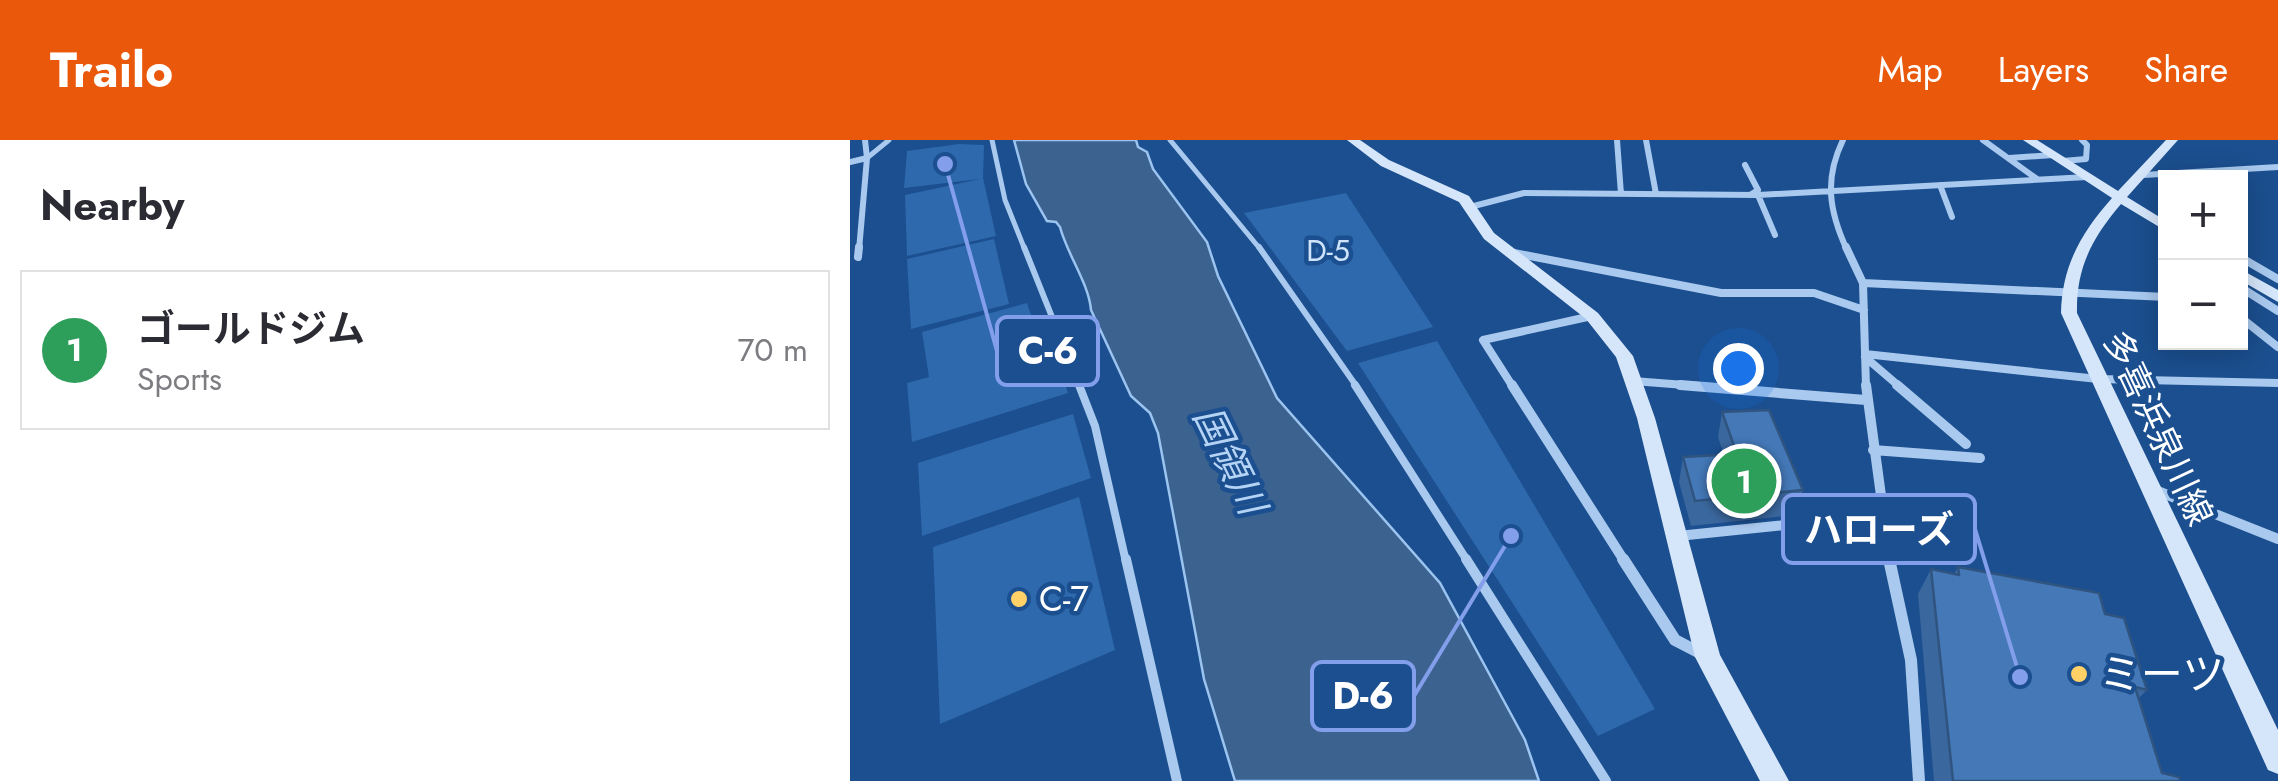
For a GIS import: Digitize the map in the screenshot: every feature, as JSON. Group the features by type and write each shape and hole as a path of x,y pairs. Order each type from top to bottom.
{"main road":[{"path":"1353,140 1386,163 1457,193 1489,236 1592,316 1624,356 1708,657 1776,781"},
{"path":"2029,140 2158,222"},
{"path":"2066,294 2089,231 2172,140"},
{"path":"2248,278 2278,297"},
{"name":"多喜浜泉川線","path":"2066,294 2069,313 2098,379 2278,760"}],"street":[{"path":"858,257 867,158 865,140"},
{"path":"1617,140 1621,194"},
{"path":"1646,140 1656,194"},
{"path":"1843,140 1832,158 1826,192 1863,283 1866,400 1881,515 1910,660 1919,781"},
{"path":"1983,140 2038,180"},
{"path":"2008,158 2086,159 2088,145 2082,140"},
{"path":"850,162 867,158"},
{"path":"1745,165 1758,190 1753,195"},
{"path":"2144,175 2278,167"},
{"path":"1470,207 1524,193 1753,195 2087,177"},
{"path":"1940,185 1952,217"},
{"path":"1753,195 1775,235"},
{"path":"1506,252 1670,281 1694,291 1816,291 1838,296 1864,310"},
{"path":"2245,260 2278,279"},
{"path":"2265,272 2278,269"},
{"path":"1863,283 1944,282 2066,294 2158,297"},
{"path":"2248,292 2278,311"},
{"path":"1592,316 1482,340 1675,640 1708,657"},
{"path":"2248,323 2278,347"},
{"path":"1865,356 2098,379 2278,383"},
{"path":"1865,356 1966,444"},
{"path":"1633,381 1866,400"},
{"path":"1873,450 1980,458"},
{"path":"2149,488 2278,540"},
{"path":"1677,536 1881,515"}],"lane":[{"path":"867,158 888,140"},
{"path":"992,140 1006,200 1094,426 1177,781"},
{"path":"1170,140 1268,258 1379,420 1606,781"}],"green space":[{"path":"984,145 983,178 996,236 907,256 905,195 980,179 904,188 907,151"},
{"name":"D-5","path":"1346,193 1433,327 1347,351 1244,213"},
{"path":"994,239 1009,304 911,329 907,259"},
{"path":"1027,303 1041,344 1052,342 1068,393 912,442 907,383 929,377 922,332"},
{"path":"1437,341 1655,709 1598,736 1358,363"},
{"path":"1073,414 1091,478 922,536 918,463"},
{"name":"C-7","path":"1079,497 1115,650 940,724 933,547"}],"water":[{"name":"国領川","path":"1014,140 1136,140 1138,147 1147,152 1153,169 1207,242 1218,276 1277,398 1440,583 1525,740 1539,781 1235,781 1204,679 1158,433 1150,413 1131,396 1091,310 1060,227 1047,221 1026,184"}],"building":[{"path":"1769,410 1803,490 1695,501 1683,457 1737,454 1722,412"},
{"path":"1958,567 2099,593 2105,614 2124,618 2147,690 2135,687 2162,773 2179,777 2180,781 1953,781 1931,569 1959,575"}],"place":[{"name":"C-6","path":"945,164"},
{"name":"ゴールドジム","path":"1744,481"},
{"name":"D-6","path":"1511,536"},
{"name":"C-7","path":"1019,599"},
{"name":"ミーツ","path":"2079,674"},
{"name":"ハローズ","path":"2020,677"}]}
